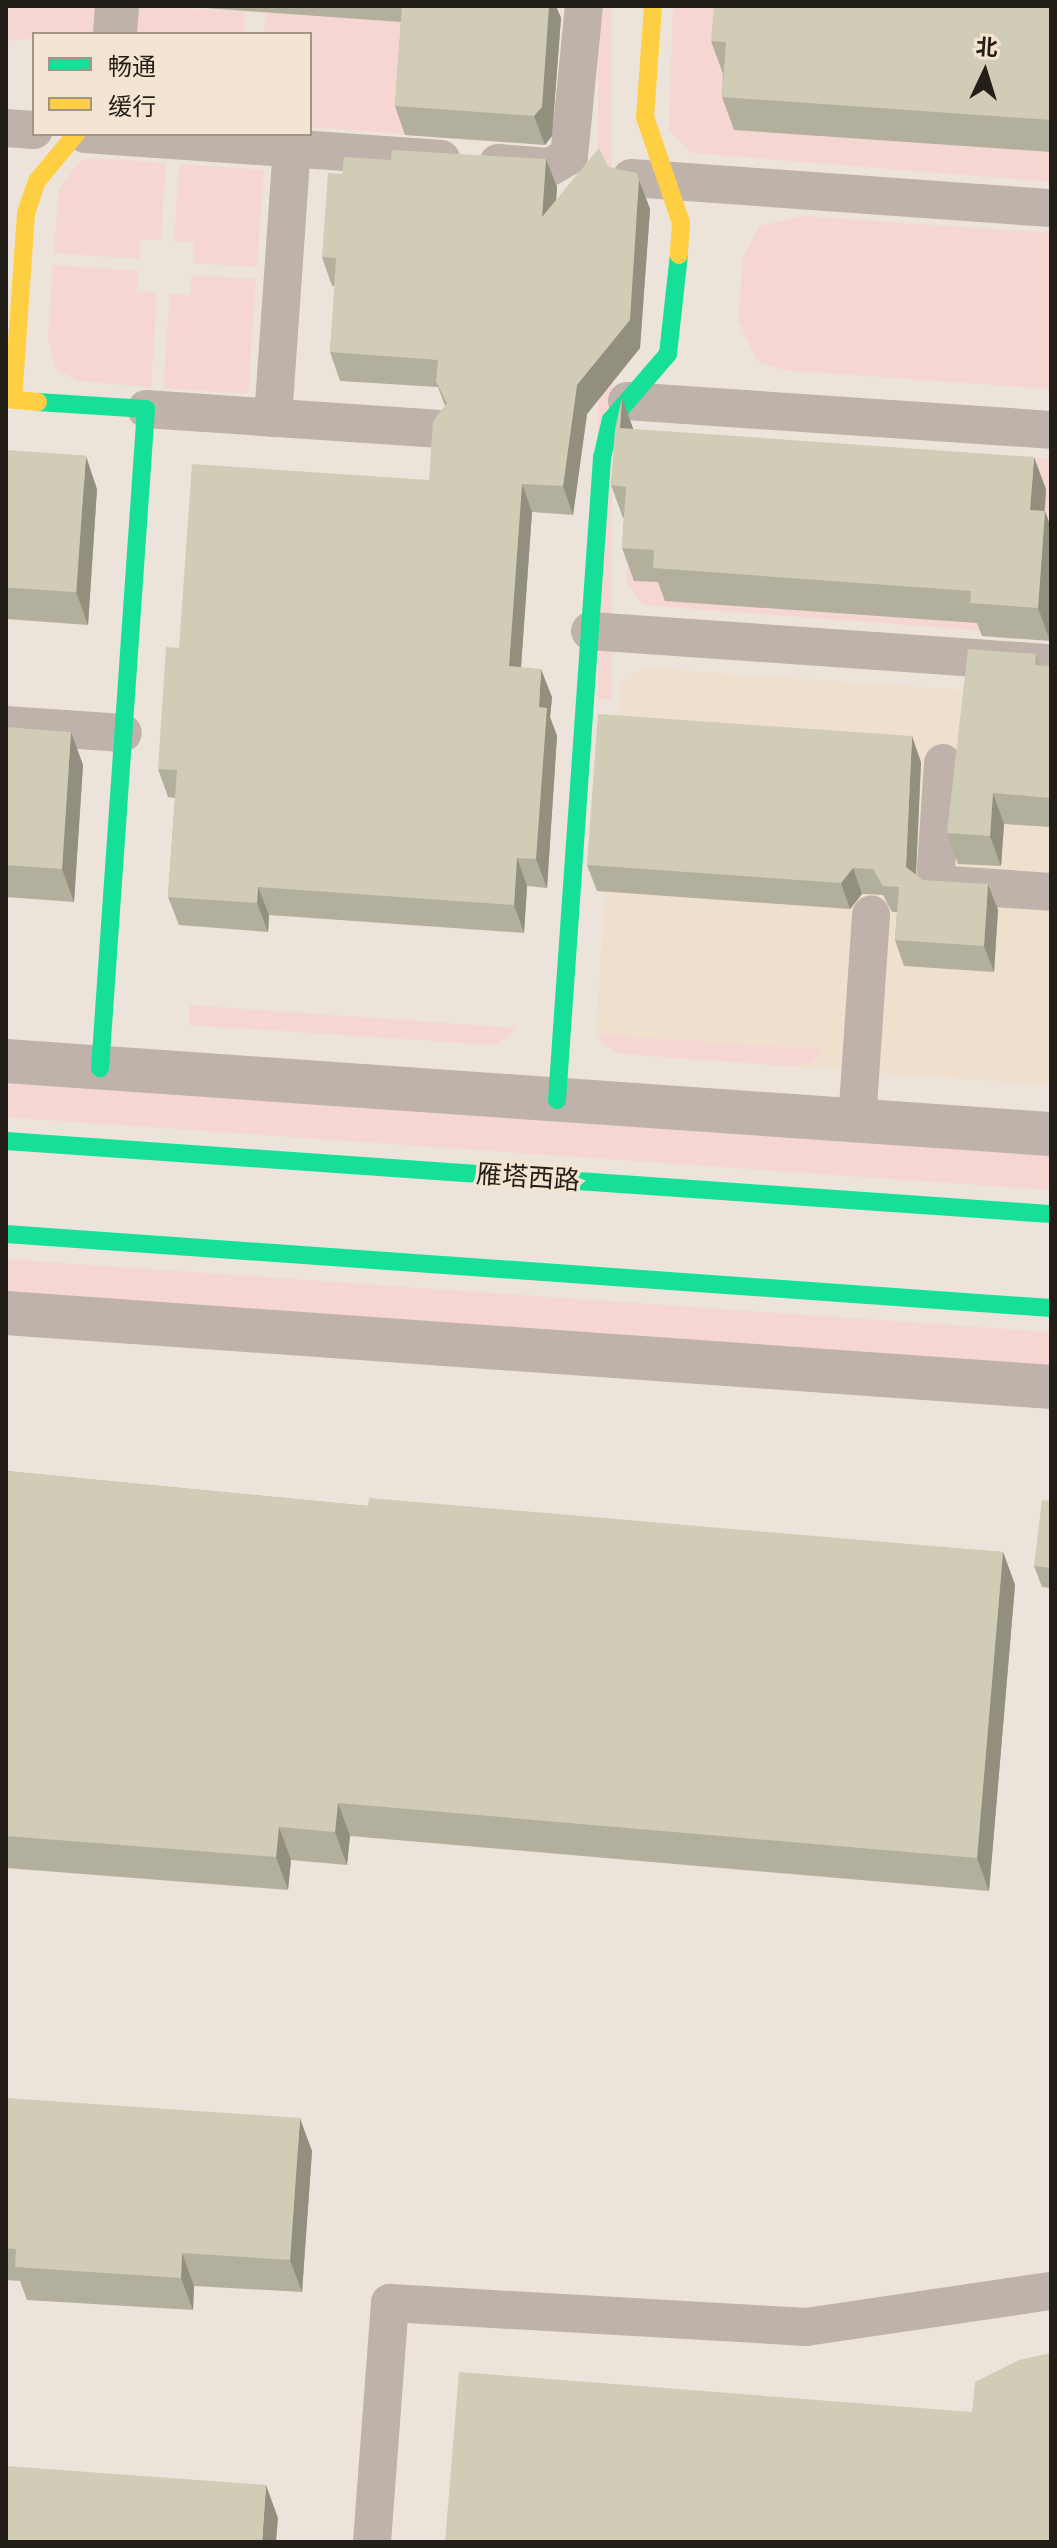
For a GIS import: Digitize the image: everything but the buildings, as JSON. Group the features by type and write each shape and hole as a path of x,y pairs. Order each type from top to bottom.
{"street":[{"path":"115,32 117,6"},
{"path":"557,1100 605,439 627,401 668,354 676,326 683,239 648,179 645,117 653,6"},
{"path":"74,136 37,181 26,213 10,400 146,409 100,1068"},
{"path":"6,1061 1051,1134"},
{"name":"雁塔西路","path":"6,1141 1051,1214"},
{"path":"6,1234 1051,1308"},
{"path":"6,1313 1051,1387"}],"lane":[{"path":"115,136 560,163 574,140 584,6"},
{"path":"6,128 32,130"},
{"path":"273,418 292,148"},
{"path":"648,179 1051,208"},
{"path":"627,401 1051,430"},
{"path":"146,409 436,429"},
{"path":"590,631 1051,663"},
{"path":"6,725 123,733"},
{"path":"943,763 935,884 1051,892"},
{"path":"857,1121 871,914"},
{"path":"372,2542 390,2303 806,2327 1051,2291"}],"shaded area":[{"path":"6,6 97,6 95,32 32,32 32,39 6,41"},
{"path":"136,6 245,11 244,32 135,32"},
{"path":"266,6 413,23 405,134 312,127 312,32 264,32"},
{"path":"598,6 612,6 612,699 598,699"},
{"path":"673,6 728,6 724,74 734,130 1051,152 1051,182 692,153 669,130"},
{"path":"94,158 166,163 161,240 141,239 139,259 54,253 59,189 80,161"},
{"path":"179,164 264,170 257,267 193,263 194,242 174,241"},
{"path":"803,216 1051,233 1051,389 782,370 757,361 738,320 743,258 759,226"},
{"path":"53,265 138,271 137,291 157,293 151,387 79,381 56,369 48,338"},
{"path":"192,275 256,279 248,394 163,388 170,294 190,295"},
{"path":"660,432 1051,459 1051,543 657,462 1051,610 1051,636 643,605 627,583 634,465"},
{"path":"643,668 1051,696 1051,1085 643,1056 602,1045 596,1027 621,685"},
{"path":"190,1005 517,1028 495,1045 189,1025"},
{"path":"596,1034 824,1050 809,1065 786,1066 615,1053"},
{"path":"6,1075 1051,1148 1049,1190 6,1117"},
{"path":"6,1259 1051,1332 1049,1372 6,1299"}],"traffic: fast":[{"path":"557,1100 602,458 611,420 668,354 679,255"},
{"path":"38,402 146,409 100,1068"},
{"path":"6,1141 1051,1214"},
{"path":"6,1234 1051,1308"}],"traffic: slow":[{"path":"653,6 645,117 681,223 679,255"},
{"path":"38,402 13,400 26,213 37,181 74,136"}]}
